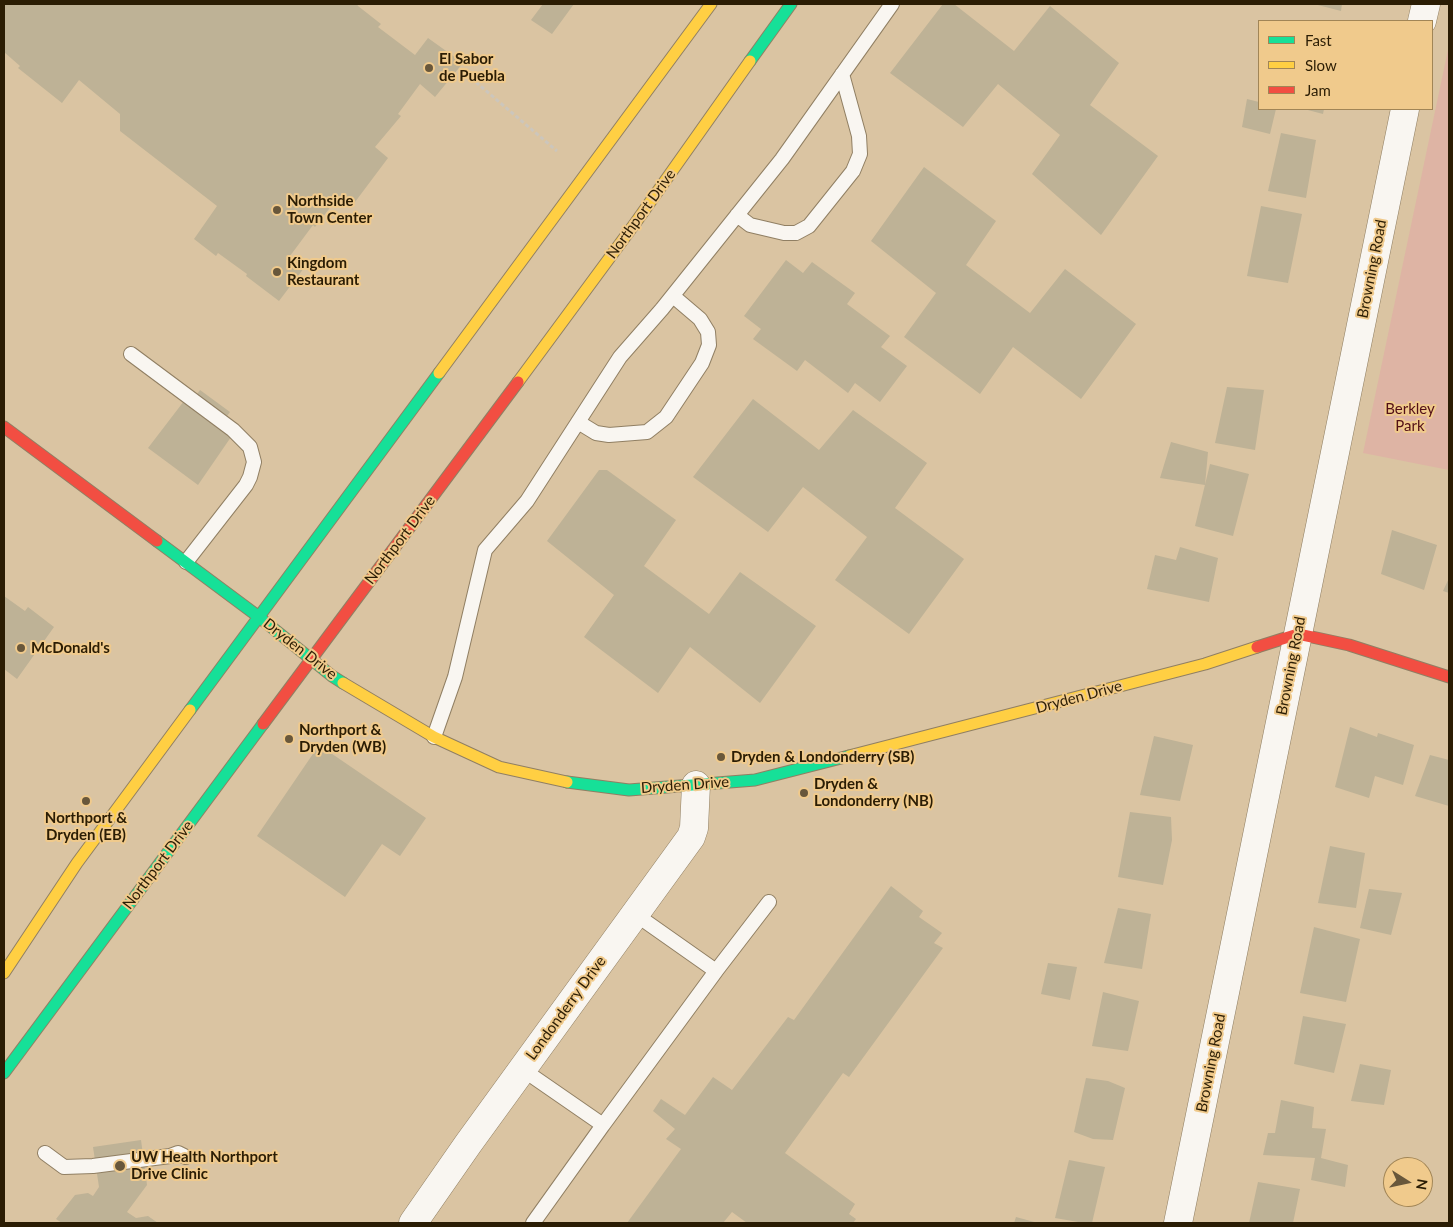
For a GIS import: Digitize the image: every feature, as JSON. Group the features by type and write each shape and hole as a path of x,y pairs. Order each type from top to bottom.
{"main road":[{"path":"4,973 77,863 711,4"},
{"name":"Northport Drive","path":"4,1073 636,222 790,5"},
{"name":"Dryden Drive","path":"4,427 259,617 332,676 434,737 499,767 572,783 629,790 755,780 866,753 1205,664 1298,634"},
{"path":"1298,634 1349,645 1449,677"}],"street":[{"path":"1422,20 1426,4"},
{"name":"Browning Road","path":"1178,1223 1405,110"},
{"name":"Londonderry Drive","path":"413,1223 522,1069 691,837 694,828 696,785"}],"lane":[{"path":"434,737 455,677 485,550 527,501 620,357 673,296 782,159 892,4"},
{"path":"737,215 750,225 784,233 796,233 809,226 853,171 860,154 859,136 842,74"},
{"path":"578,422 596,433 609,435 647,432 666,417 702,363 709,345 708,332 700,319 673,296"},
{"path":"131,354 223,421 250,447 252,454 253,468 246,485 186,562"},
{"path":"533,1223 716,971 769,902"},
{"path":"635,914 716,971"},
{"path":"522,1069 603,1125"},
{"path":"45,1153 64,1167 93,1166 170,1156 178,1153 186,1157"}],"path":[{"path":"471,78 557,151"}],"green space":[{"name":"Berkley Park","path":"1449,45 1449,470 1363,453"}],"building":[{"path":"4,4 357,4 381,24 378,27 415,55 428,38 463,63 435,97 420,84 398,114 401,116 375,147 388,158 352,206 339,196 315,227 313,225 290,256 304,268 279,301 246,276 247,274 218,253 216,256 194,239 217,206 120,131 120,114 79,80 62,103 18,68 20,66 4,52"},
{"path":"543,4 574,4 552,34 531,20"},
{"path":"943,4 954,4 1014,51 1050,6 1119,63 1090,105 1158,156 1101,235 1032,174 1060,135 998,84 963,127 890,73"},
{"path":"1314,4 1342,4 1341,11"},
{"path":"1247,99 1258,102 1258,110 1276,110 1270,134 1242,127"},
{"path":"1308,110 1324,110 1323,114"},
{"path":"1281,133 1316,140 1306,198 1268,191"},
{"path":"924,167 996,221 966,265 1030,313 1065,269 1136,324 1081,399 1013,347 980,394 904,337 936,293 871,241"},
{"path":"1261,206 1302,214 1288,283 1247,276"},
{"path":"786,260 803,273 812,262 855,293 847,304 890,336 881,347 907,366 880,402 855,383 848,393 805,360 797,371 753,339 761,329 744,316"},
{"path":"1227,387 1264,390 1255,450 1215,443"},
{"path":"200,390 230,412 219,427 231,437 198,485 148,448 184,401 189,405"},
{"path":"753,399 819,450 853,410 927,463 895,508 964,559 909,634 835,580 867,537 803,487 768,532 693,477"},
{"path":"1171,442 1208,452 1205,485 1160,478"},
{"path":"1210,464 1249,474 1233,536 1195,526"},
{"path":"599,470 607,470 676,520 644,566 709,614 740,572 816,626 760,703 690,647 658,693 584,637 614,595 547,541"},
{"path":"1392,530 1437,545 1424,590 1381,574"},
{"path":"1180,547 1218,558 1209,602 1147,589 1155,555 1176,560"},
{"path":"1449,578 1449,593 1443,591"},
{"name":"McDonald's","path":"4,596 25,611 28,607 54,627 17,679 4,669"},
{"path":"1350,727 1377,737 1378,733 1414,745 1403,785 1375,776 1369,798 1335,787"},
{"path":"1154,736 1193,745 1180,801 1140,795"},
{"path":"319,745 426,818 400,856 382,844 345,897 257,836"},
{"path":"1430,755 1449,760 1449,806 1415,796"},
{"path":"1130,812 1171,817 1172,840 1163,885 1118,877"},
{"path":"1330,846 1365,853 1356,908 1318,903"},
{"path":"891,886 923,911 919,917 942,933 934,943 943,948 849,1077 843,1073 785,1153 855,1204 849,1214 856,1219 853,1223 747,1223 732,1212 723,1223 627,1223 681,1149 666,1139 675,1129 653,1111 661,1099 685,1115 713,1077 732,1090 788,1017 794,1020"},
{"path":"1369,889 1402,893 1391,935 1360,928"},
{"path":"1118,908 1151,914 1142,969 1104,963"},
{"path":"1314,927 1360,939 1346,1002 1300,993"},
{"path":"1048,963 1077,967 1070,1000 1041,994"},
{"path":"1103,992 1139,1001 1128,1051 1092,1046"},
{"path":"1303,1016 1346,1024 1334,1073 1294,1064"},
{"path":"1360,1064 1391,1070 1384,1105 1351,1101"},
{"path":"1086,1078 1108,1081 1125,1088 1113,1140 1093,1139 1074,1132"},
{"path":"1281,1100 1314,1107 1312,1128 1326,1129 1321,1158 1348,1165 1345,1187 1311,1180 1315,1158 1263,1155 1268,1133 1275,1133"},
{"name":"UW Health Northport Drive Clinic","path":"141,1140 147,1185 127,1212 136,1218 148,1216 158,1223 62,1223 56,1219 75,1195 88,1193 93,1196 99,1187 93,1147"},
{"path":"1069,1160 1105,1167 1092,1223 1055,1218"},
{"path":"1258,1182 1300,1189 1293,1223 1249,1223"},
{"path":"1016,1217 1038,1223 1014,1223"}],"traffic: fast":[{"path":"750,61 791,4"},
{"path":"190,710 439,373"},
{"path":"157,541 343,683"},
{"path":"4,1073 263,724"},
{"path":"567,782 629,790 755,780 849,756"}],"traffic: slow":[{"path":"439,373 711,4"},
{"path":"518,382 636,222 750,61"},
{"path":"849,756 1205,664 1257,647"},
{"path":"343,683 434,737 499,767 567,782"},
{"path":"4,973 77,863 190,710"}],"traffic: jam":[{"path":"263,724 518,382"},
{"path":"4,427 157,541"},
{"path":"1257,647 1298,634 1349,645 1449,677"}],"place":[{"name":"El Sabor de Puebla","path":"429,68"},
{"name":"Northside Town Center","path":"277,210"},
{"name":"Kingdom Restaurant","path":"277,272"},
{"name":"McDonald's","path":"21,648"},
{"name":"Northport & Dryden (WB)","path":"289,739"},
{"name":"Dryden & Londonderry (SB)","path":"721,757"},
{"name":"Dryden & Londonderry (NB)","path":"804,793"},
{"name":"Northport & Dryden (EB)","path":"86,801"},
{"name":"UW Health Northport Drive Clinic","path":"120,1166"}]}
